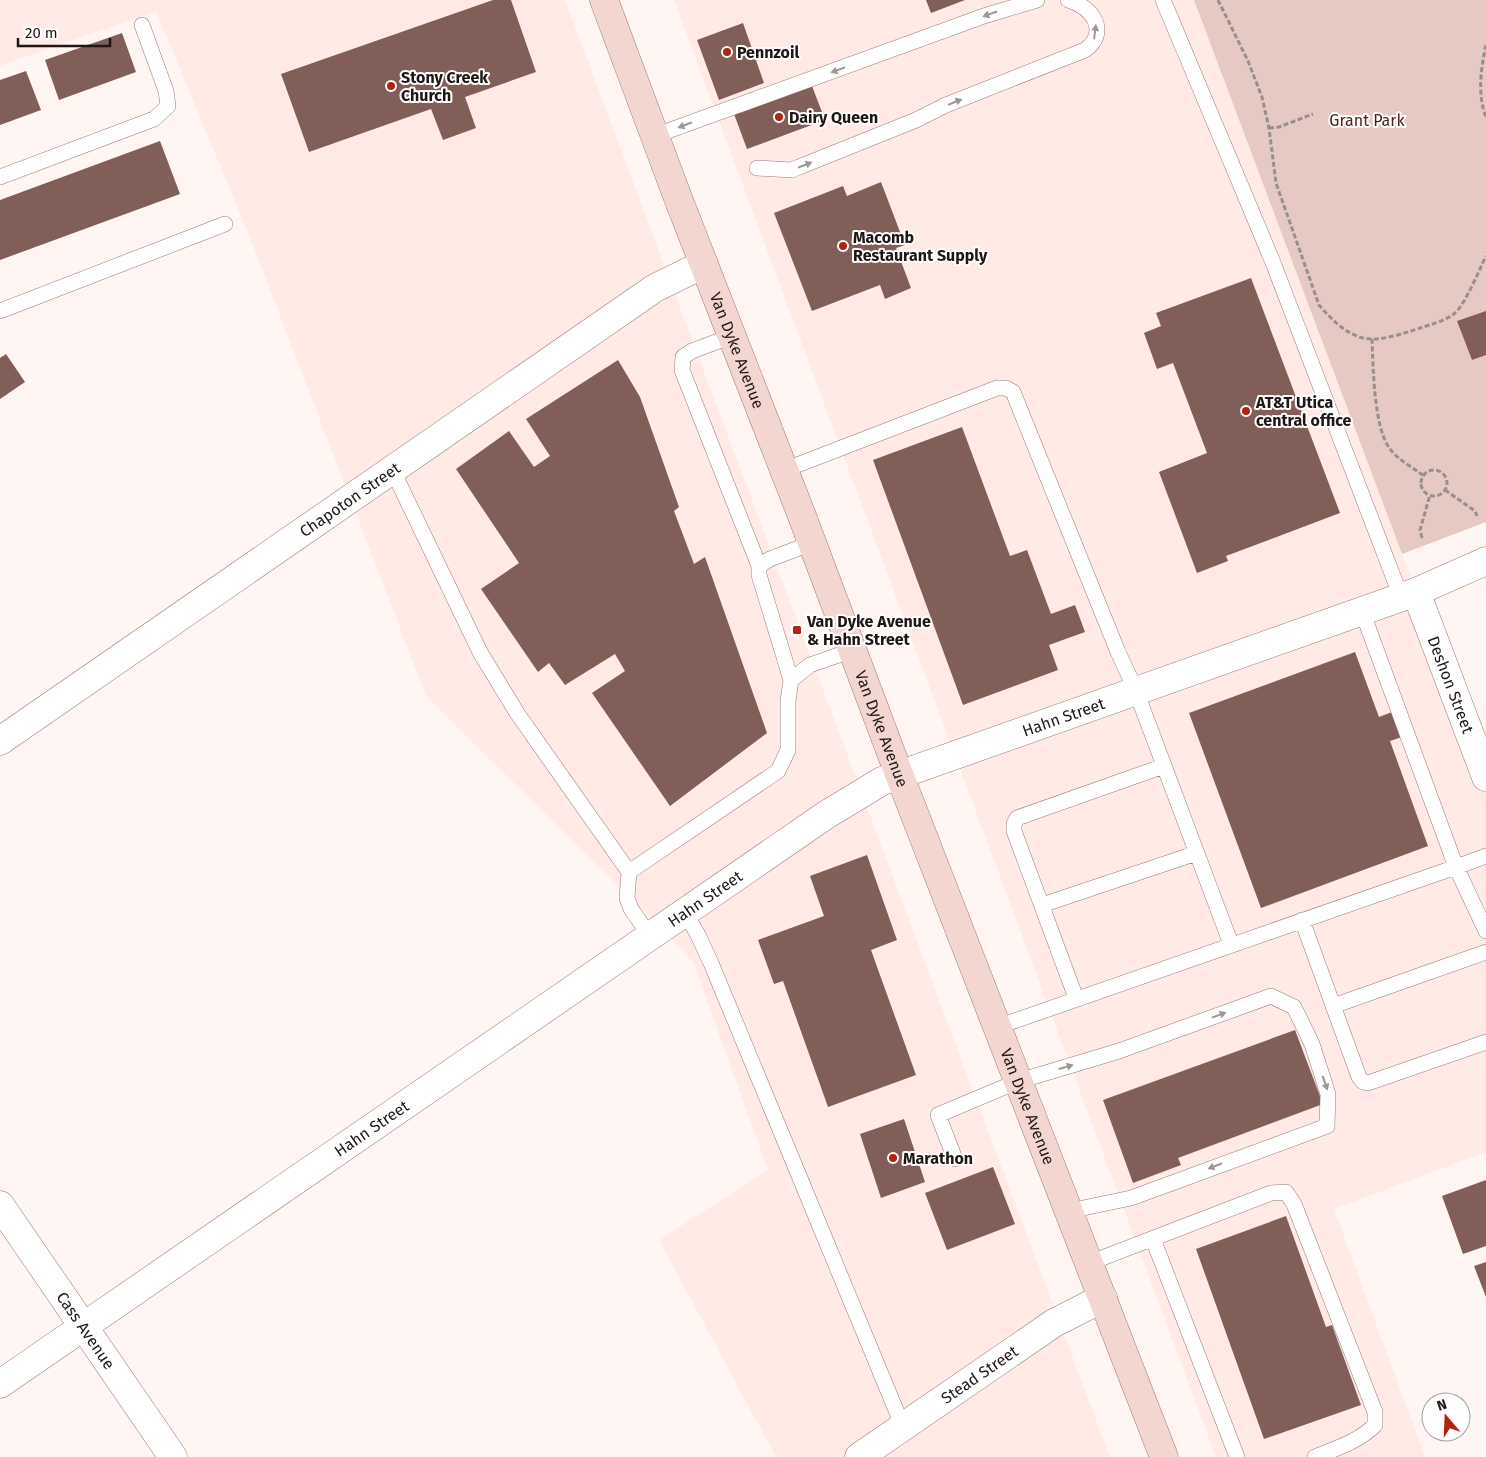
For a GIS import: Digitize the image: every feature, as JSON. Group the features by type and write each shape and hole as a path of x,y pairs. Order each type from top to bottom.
{"main road":[{"name":"Van Dyke Avenue","path":"604,0 654,136 1164,1457"}],"street":[{"name":"Chapoton Street","path":"0,741 655,288 704,264"},
{"name":"Hahn Street","path":"0,1384 854,796 900,774 1409,594 1486,561"},
{"name":"Deshon Street","path":"1409,594 1486,777"},
{"name":"Cass Avenue","path":"0,1206 173,1457"},
{"name":"Stead Street","path":"859,1457 1054,1323 1103,1298"}],"lane":[{"path":"654,136 984,16 1037,0"},
{"path":"757,168 792,170 916,120 946,105 1085,50 1096,36 1097,30 1094,16 1084,6 1068,0"},
{"path":"1163,0 1409,594"},
{"path":"0,177 154,119 168,106 166,90 142,25"},
{"path":"0,311 225,224"},
{"path":"629,872 778,771 788,750 788,701 791,680 759,575 760,566 682,370 683,357 692,351 732,336"},
{"path":"784,470 997,388 1006,388 1013,392 1118,652 1136,691 1231,944"},
{"path":"393,470 480,652 517,713 629,872 627,898 650,936"},
{"path":"760,566 770,559 812,543"},
{"path":"1362,611 1456,867 1486,930"},
{"path":"791,680 810,665 852,650"},
{"path":"1076,998 1014,831 1014,824 1017,818 1164,766"},
{"path":"1042,905 1197,853"},
{"path":"997,1027 1486,856"},
{"path":"685,912 711,963 903,1427"},
{"path":"1302,920 1358,1077 1362,1082 1368,1083 1486,1042"},
{"path":"1333,1006 1486,952"},
{"path":"955,1159 938,1115 1019,1081 1119,1051 1271,996 1294,1007 1312,1044 1328,1094 1327,1126 1131,1198 1069,1211"},
{"path":"1090,1263 1271,1193 1286,1192 1294,1204 1375,1412 1375,1425 1365,1435 1315,1457"},
{"path":"1153,1239 1237,1457"}],"path":[{"path":"1218,0 1248,61 1262,96 1269,128 1276,183 1319,305 1331,319 1345,330 1372,339 1412,331 1444,319 1456,312 1486,256"},
{"path":"1486,45 1482,61 1480,92 1486,117"},
{"path":"1269,128 1279,127 1313,114"},
{"path":"1372,339 1375,391 1382,436 1389,448 1399,458 1424,476"},
{"path":"1434,470 1442,472 1447,479 1445,490 1437,496 1430,495 1422,488 1422,480 1426,473 1434,470"},
{"path":"1445,490 1475,511 1477,516"},
{"path":"1422,538 1420,530 1430,495"}],"shaded area":[{"path":"0,0 565,0 1110,1457 776,1457 659,1240 768,1170 692,959 426,696 251,240 156,11 0,66"},
{"path":"674,0 1194,0 1402,554 1486,762 1486,1152 1334,1209 1425,1457 1216,1457"}],"green space":[{"name":"Grant Park","path":"1194,0 1486,0 1486,522 1402,554"}],"building":[{"name":"Stony Creek Church","path":"493,0 511,0 536,72 465,97 476,128 443,140 431,109 309,152 281,74"},
{"path":"926,0 965,0 931,13"},
{"name":"Pennzoil","path":"743,23 764,83 719,100 697,40"},
{"path":"122,33 136,72 59,100 45,60"},
{"path":"26,71 41,110 0,125 0,80"},
{"name":"Dairy Queen","path":"812,86 825,120 747,149 734,114"},
{"path":"160,141 180,194 0,260 0,200"},
{"name":"Macomb Restaurant Supply","path":"881,182 905,245 896,248 911,288 885,299 880,285 812,311 774,213 843,186 847,196"},
{"name":"AT&T Utica central office","path":"1251,278 1340,513 1226,556 1228,561 1197,573 1159,472 1207,453 1173,363 1157,369 1144,333 1161,326 1156,313"},
{"path":"1486,311 1486,355 1472,360 1457,321"},
{"path":"6,354 25,382 0,399 0,358"},
{"path":"618,360 640,397 679,507 674,511 694,564 705,557 767,733 670,806 592,693 625,671 615,654 565,685 549,663 538,672 481,589 519,563 456,469 509,431 534,467 550,456 526,419"},
{"path":"962,427 1010,556 1027,550 1051,614 1075,605 1085,632 1049,645 1058,670 963,705 873,460"},
{"path":"1355,652 1379,717 1392,712 1402,737 1390,741 1428,846 1261,908 1189,713"},
{"path":"867,855 897,940 871,950 916,1075 828,1107 783,981 774,984 758,940 824,916 810,876"},
{"path":"1295,1030 1323,1104 1178,1158 1181,1165 1133,1183 1103,1100"},
{"name":"Marathon","path":"904,1119 925,1182 881,1198 860,1134"},
{"path":"993,1167 1015,1224 947,1250 925,1193"},
{"path":"1486,1180 1486,1246 1463,1254 1442,1196"},
{"path":"1286,1216 1326,1327 1332,1325 1361,1405 1264,1439 1196,1249"},
{"path":"1486,1262 1486,1297 1474,1266"}],"place":[{"name":"Pennzoil","path":"727,52"},
{"name":"Stony Creek Church","path":"391,86"},
{"name":"Dairy Queen","path":"779,117"},
{"name":"Macomb Restaurant Supply","path":"843,246"},
{"name":"AT&T Utica central office","path":"1246,411"},
{"name":"Van Dyke Avenue & Hahn Street","path":"797,630"},
{"name":"Marathon","path":"893,1158"}]}
